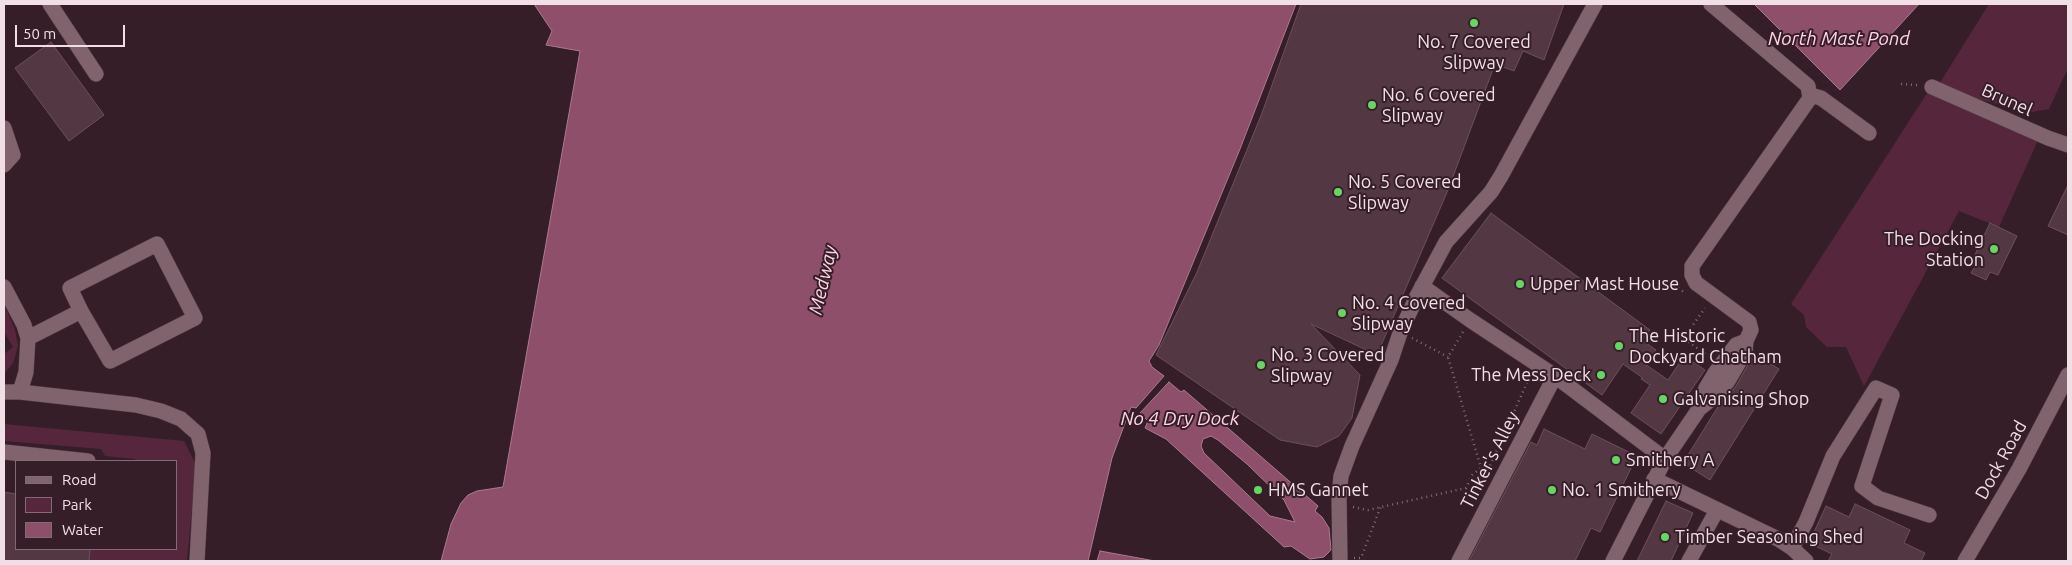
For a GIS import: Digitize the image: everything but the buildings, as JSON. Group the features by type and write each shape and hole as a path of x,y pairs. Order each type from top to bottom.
{"street":[{"path":"50,4 96,74"},
{"path":"1340,559 1339,504 1341,476 1352,446 1391,360 1400,333 1422,286 1446,242 1491,192 1501,176 1595,4"},
{"path":"1699,409 1714,397 1736,370 1745,352 1746,341 1751,330 1749,322 1696,283 1692,275 1692,266 1806,105 1810,94 1808,86 1711,4"},
{"name":"Brunel","path":"1932,87 2068,145"},
{"path":"1810,94 1821,98 1869,132"},
{"path":"4,128 13,155 4,165"},
{"path":"158,244 195,318 110,361 82,310 70,288 158,244"},
{"path":"1422,286 1555,376 1665,459"},
{"path":"4,287 24,325 28,338 26,372 20,392"},
{"path":"28,338 82,310"},
{"path":"1613,561 1665,459 1699,409 1706,388 1736,345 1746,341"},
{"name":"Dock Road","path":"1965,561 2019,469 2068,375"},
{"name":"Tinker's Alley","path":"1459,561 1555,376"},
{"path":"1792,548 1806,522 1833,456 1876,388 1892,395 1862,486 1878,498 1929,514"},
{"path":"4,392 20,392 136,405 161,411 181,419 198,434 203,453 197,561"},
{"path":"4,452 79,460"},
{"path":"1654,479 1755,527 1792,548 1806,561"},
{"path":"1688,561 1717,510"}],"path":[{"path":"1670,282 1691,298"},
{"path":"1666,331 1681,342 1706,308 1698,303"},
{"path":"1448,357 1470,320"},
{"path":"1400,333 1448,357 1481,468"},
{"path":"1683,339 1709,357 1723,362"},
{"path":"1488,470 1536,363"},
{"path":"1481,468 1493,472"},
{"path":"1339,504 1368,510 1466,488 1472,475 1481,468"},
{"path":"1498,477 1506,481"},
{"path":"1340,559 1361,558 1381,506"}],"green space":[{"path":"1989,4 2068,4 2068,68 2049,109 2032,112 1936,89"},
{"path":"1928,92 2038,140 1999,227 1959,211 1864,386 1846,347 1827,347 1806,327 1804,315 1791,304"},
{"path":"4,304 15,330 18,346 13,363 4,374 4,354 13,347 4,332"},
{"path":"4,424 184,441 196,465 187,561 89,561 90,550 178,550 178,460 136,460 105,456 101,449 4,441"}],"water":[{"name":"Medway","path":"534,4 1296,4 1240,149 1159,345 1149,361 1152,367 1164,376 1136,408 1131,407 1112,458 1088,561 441,561 451,524 461,503 468,495 477,491 503,487 580,51 546,45 552,31"},
{"name":"North Mast Pond","path":"1754,4 1919,4 1840,90"},
{"name":"No 4 Dry Dock","path":"1169,382 1181,392 1184,390 1318,506 1315,511 1322,517 1329,528 1331,550 1324,557 1310,559 1291,546 1284,547 1166,439 1145,428 1148,421 1140,413","holes":["1211,436 1247,464 1284,500 1295,522 1270,516 1204,453 1201,446 1203,439"]},
{"path":"1100,551 1155,561 1097,561"}],"place":[{"name":"No. 7 Covered Slipway","path":"1474,23"},
{"name":"No. 6 Covered Slipway","path":"1372,105"},
{"name":"No. 5 Covered Slipway","path":"1338,192"},
{"name":"The Docking Station","path":"1994,249"},
{"name":"Upper Mast House","path":"1520,284"},
{"name":"No. 4 Covered Slipway","path":"1342,313"},
{"name":"The Historic Dockyard Chatham","path":"1619,346"},
{"name":"No. 3 Covered Slipway","path":"1261,365"},
{"name":"The Mess Deck","path":"1601,375"},
{"name":"Galvanising Shop","path":"1663,399"},
{"name":"Smithery A","path":"1616,460"},
{"name":"HMS Gannet","path":"1258,490"},
{"name":"No. 1 Smithery","path":"1552,490"},
{"name":"Timber Seasoning Shed","path":"1665,537"}]}
